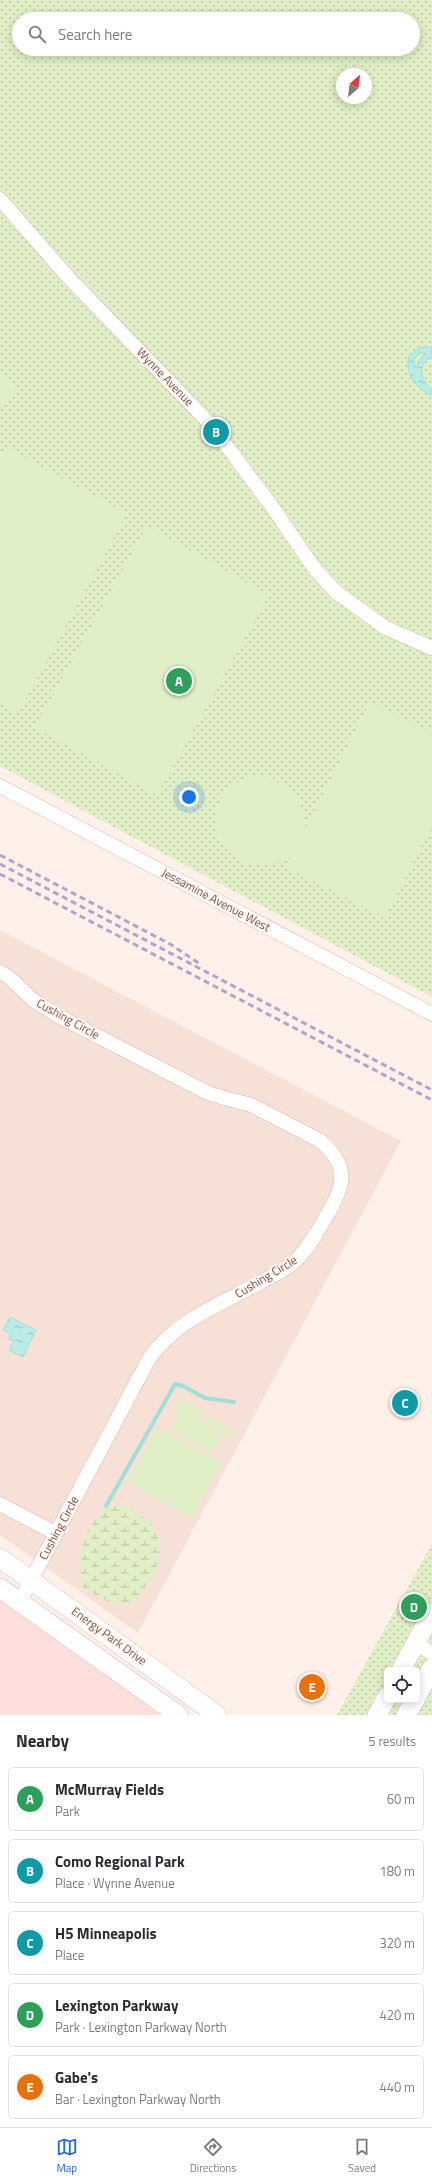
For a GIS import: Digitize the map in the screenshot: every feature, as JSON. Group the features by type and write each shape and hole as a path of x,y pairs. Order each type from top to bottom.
{"street":[{"name":"Wynne Avenue","path":"0,199 68,277 211,425 273,508 314,568 336,592 386,628 432,648"},
{"name":"Jessamine Avenue West","path":"0,786 432,1014"},
{"name":"Cushing Circle","path":"0,972 9,977 34,1001 64,1019 210,1094 251,1105 319,1140 328,1147 334,1157 342,1178 341,1188 337,1198 310,1244 301,1256 266,1279 188,1321 161,1342 150,1357 20,1601"},
{"path":"0,1504 55,1533"},
{"name":"Energy Park Drive","path":"0,1558 217,1715"},
{"name":"Energy Park Drive","path":"0,1588 178,1715"},
{"path":"403,1667 432,1613"},
{"path":"416,1642 432,1654"},
{"path":"420,1690 432,1668"},
{"path":"378,1715 384,1703"},
{"path":"406,1715 413,1703"}],"shaded area":[{"path":"0,930 401,1141 138,1633 0,1535"},
{"path":"0,1598 166,1715 0,1715"}],"green space":[{"path":"0,0 432,0 432,997 0,766"},
{"path":"0,375 16,388 0,408"},
{"path":"6,447 127,514 18,713 0,703 0,457"},
{"path":"147,526 269,595 157,795 35,727"},
{"path":"370,702 432,733 432,825 385,918 286,867 293,851 281,861 266,865 252,864 238,858 227,849 219,837 215,822 218,806 227,791 240,781 254,777 270,778 284,785 295,796 302,811 304,831"},
{"path":"180,1399 205,1413 200,1421 223,1434 212,1453 170,1430 178,1416 172,1413"},
{"path":"208,1416 236,1431 233,1437 205,1422"},
{"path":"157,1428 222,1463 192,1518 127,1482"},
{"path":"106,1506 125,1506 151,1522 161,1546 156,1572 133,1603 107,1601 82,1587 80,1558 88,1529"},
{"path":"432,1544 432,1715 337,1715"}],"water":[{"path":"420,347 432,347 432,356 424,363 422,372 425,382 432,389 432,395 426,393 413,380 408,368 409,356","holes":["425,352 416,368 414,359 419,353"]},
{"path":"10,1317 36,1330 23,1357 9,1350 14,1342 9,1339 11,1334 3,1330"}],"waterway":[{"path":"106,1506 175,1384 183,1386 205,1398 234,1402"}],"railway":[{"path":"0,855 170,944 200,964"},
{"path":"0,864 432,1090"},
{"path":"0,874 432,1100"}],"place":[{"name":"Como Regional Park","path":"216,432"},
{"name":"McMurray Fields","path":"179,681"},
{"name":"H5 Minneapolis","path":"405,1403"},
{"name":"Lexington Parkway","path":"414,1607"},
{"name":"Gabe's","path":"312,1687"}]}
